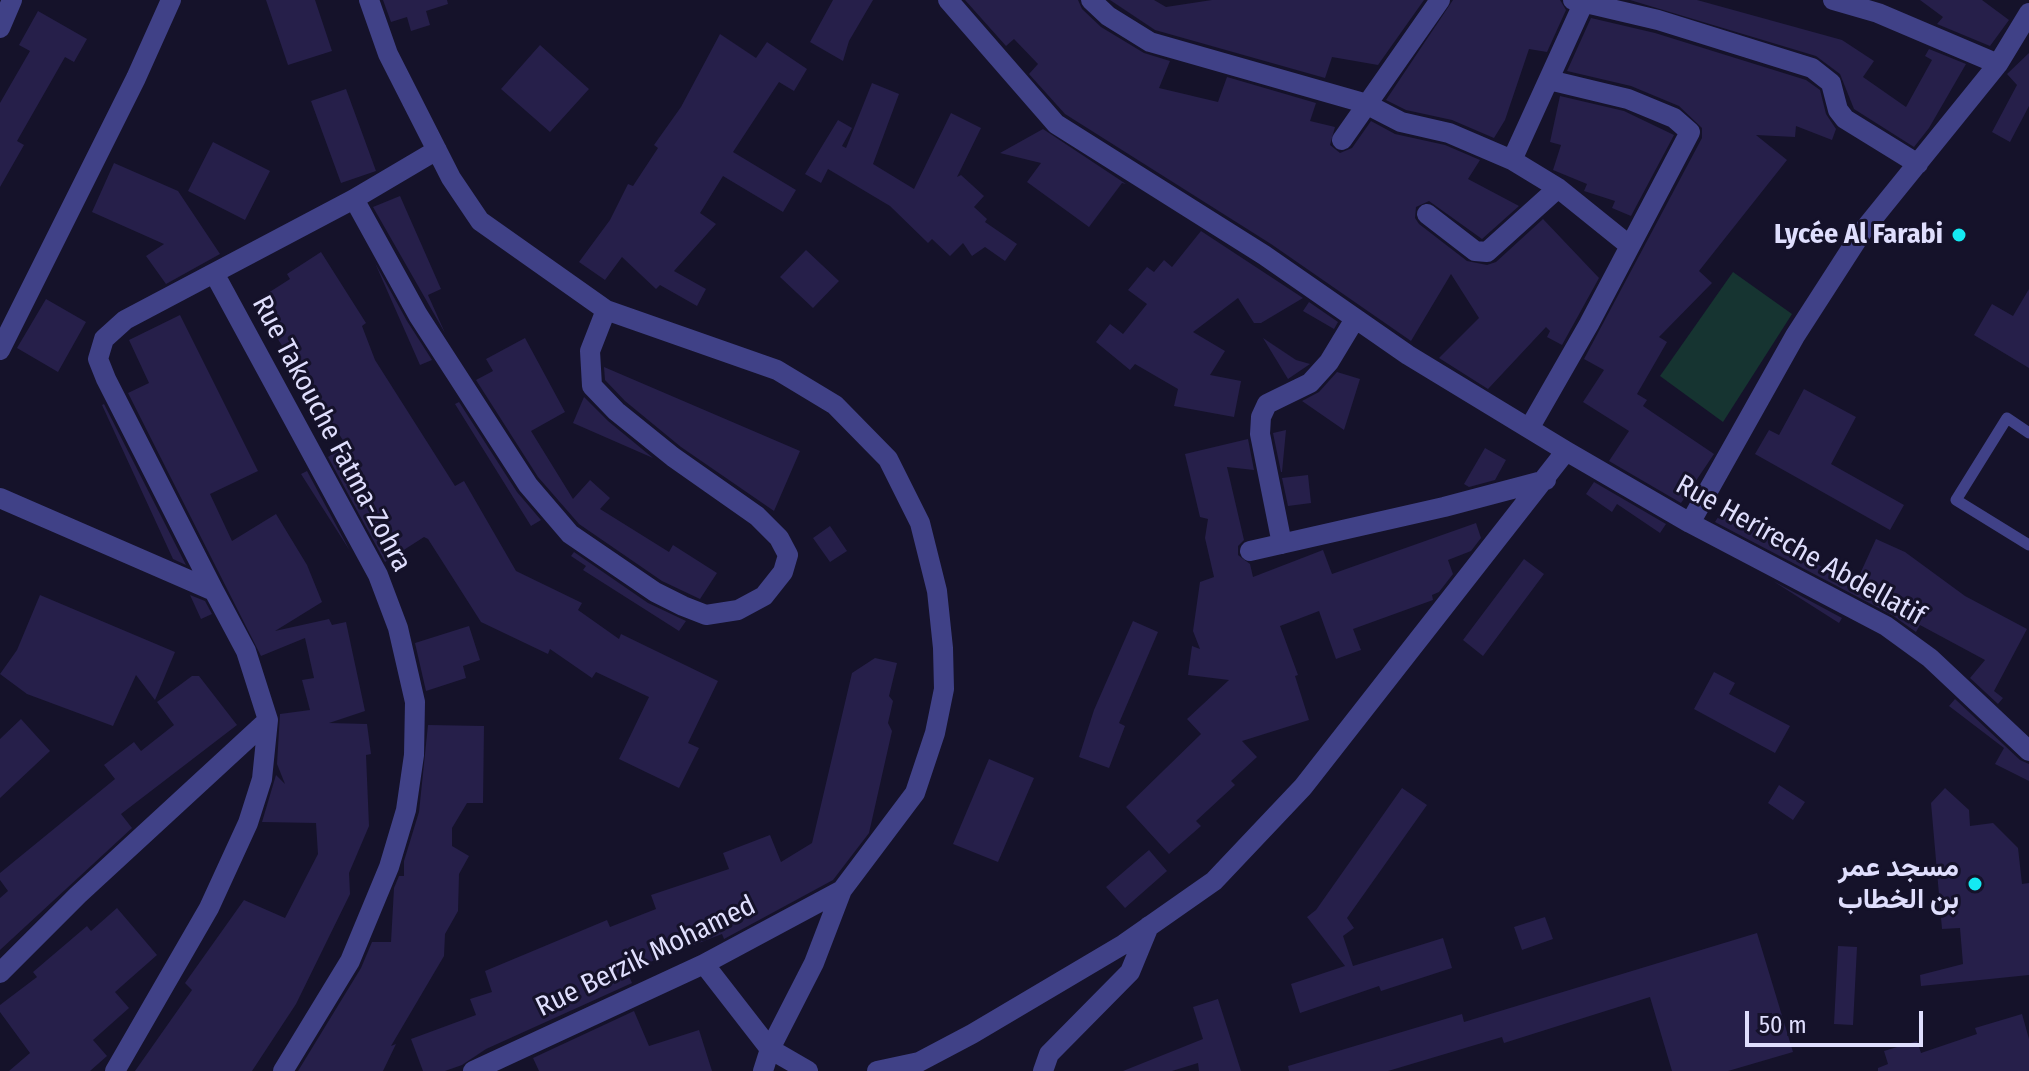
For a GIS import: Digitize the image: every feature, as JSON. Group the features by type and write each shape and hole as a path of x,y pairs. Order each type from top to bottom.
{"street":[{"path":"0,28 12,0"},
{"path":"369,0 388,54 437,150 480,221 606,310 777,370 835,405 888,459 920,523 937,591 943,648 944,689 935,733 915,793 842,890 814,963 770,1049 763,1071"},
{"name":"Rue Herireche Abdellatif","path":"948,0 1056,124 1151,182 1408,355 1566,451 1690,523 1886,626 1951,676 2029,751"},
{"path":"1091,0 1108,16 1150,42 1364,103 1401,122 1449,133 1512,160 1558,188 1630,246"},
{"path":"1342,140 1364,103 1440,0"},
{"path":"1833,0 1878,13 1998,64"},
{"path":"1690,523 1795,336 1862,232 1998,64 2029,12 2013,0"},
{"path":"0,350 169,1"},
{"path":"1512,160 1549,80 1578,2 1658,20 1812,68 1831,83 1838,110 1845,119 1918,164"},
{"path":"1530,427 1689,136 1688,128 1628,99 1549,80"},
{"path":"115,1071 209,908 248,823 262,779 268,720 246,651 98,359 104,339 125,320 354,199 437,150"},
{"path":"1427,214 1482,253 1505,240 1558,188"},
{"path":"354,199 418,315 528,485 570,534 655,592 683,606 706,615 738,610 764,596 783,572 788,555 779,538 757,516 673,457 616,411 592,386 590,351 606,310"},
{"name":"Rue Takouche Fatma-Zohra","path":"214,273 378,575 398,628 415,702 414,755 406,810 389,867 350,961 283,1071"},
{"path":"1282,544 1260,434 1261,417 1267,404 1310,383 1329,362 1355,319"},
{"path":"877,1071 919,1062 972,1034 1149,926 1214,881 1303,787 1566,451"},
{"path":"1250,551 1444,507 1546,480"},
{"path":"0,498 214,591"},
{"path":"0,973 78,895 268,720"},
{"name":"Rue Berzik Mohamed","path":"473,1071 704,964 842,890"},
{"path":"1043,1071 1049,1054 1130,972 1149,926"},
{"path":"704,964 770,1049 808,1071"}],"lane":[{"path":"2029,433 2007,418 1956,500 2029,545"}],"green space":[{"path":"1733,272 1792,314 1723,422 1660,376"}],"building":[{"path":"266,0 315,0 332,51 288,65"},
{"path":"383,0 447,0 448,4 426,11 430,25 411,31 407,17 391,22"},
{"path":"833,0 873,0 849,41 843,61 810,42"},
{"path":"965,0 1078,0 1082,9 1101,27 1144,53 1170,61 1159,88 1218,102 1227,77 1316,103 1310,121 1335,127 1330,145 1340,153 1352,148 1371,121 1395,134 1445,145 1480,160 1468,179 1519,206 1482,239 1429,201 1416,207 1415,218 1419,224 1467,261 1487,265 1496,262 1543,219 1599,278 1562,345 1547,337 1550,331 1546,327 1488,389 1439,358 1479,318 1451,274 1411,341 1271,244 1065,114 1029,74 1038,64 1014,39 1006,46"},
{"path":"1110,0 1154,0 1166,7 1212,0 1424,0 1378,65 1332,57 1325,78 1155,30"},
{"path":"1453,0 1560,0 1566,10 1547,52 1529,49 1505,120 1494,138 1452,120 1406,110 1386,100"},
{"path":"1630,0 1697,0 1842,40 1874,61 1863,77 1906,107 1932,60 1925,56 1929,49 1966,64 1929,128 1914,147 1854,109 1840,74 1816,56"},
{"path":"1920,0 1982,0 2009,20 1990,46 1937,24 1943,17"},
{"path":"38,11 87,39 74,62 65,57 17,141 24,145 0,187 0,103 30,51 19,45"},
{"path":"1591,18 1655,33 1806,80 1820,90 1826,114 1836,129 1832,140 1796,126 1795,137 1756,135 1787,160 1699,271 1712,283 1659,337 1667,342 1637,394 1647,400 1643,406 1714,454 1681,503 1609,461 1629,431 1583,402 1604,370 1584,359 1702,138 1702,128 1679,106 1631,86 1567,71"},
{"path":"720,34 756,58 767,42 807,69 794,91 779,82 733,152 796,190 783,212 723,176 700,213 716,224 674,271 706,289 697,306 660,285 656,289 622,257 605,280 579,262 610,220 628,184 633,186 658,148 654,145 681,107"},
{"path":"540,45 589,89 550,132 501,89"},
{"path":"2029,53 2029,106 2010,142 1992,132 2017,85 2007,74"},
{"path":"872,83 899,94 873,164 914,189 951,113 981,128 957,177 961,175 984,196 974,207 987,219 985,222 1017,244 1005,261 985,247 972,256 963,243 950,256 932,239 928,243 890,206 828,169 821,183 805,174 838,120 852,128 842,146 846,148"},
{"path":"346,89 376,171 341,183 311,101"},
{"path":"1560,96 1624,111 1674,135 1631,216 1612,208 1615,201 1584,191 1587,184 1553,170 1561,145 1550,142"},
{"path":"1043,129 1126,184 1122,183 1089,227 1027,182 1041,163 1000,153"},
{"path":"213,142 270,171 245,220 188,191"},
{"path":"114,163 178,191 220,254 166,284 146,256 164,244 92,212"},
{"path":"400,196 441,289 428,295 445,333 373,207"},
{"path":"1201,231 1303,298 1261,323 1254,323 1238,298 1193,332 1225,351 1210,375 1241,381 1234,417 1174,406 1178,389 1135,364 1130,370 1096,342 1110,324 1123,334 1147,304 1128,290 1147,267 1154,272 1164,260 1172,267"},
{"path":"806,250 839,281 813,308 780,277"},
{"path":"321,252 366,323 362,326 375,360 455,486 464,481 516,571 582,603 578,610 619,639 621,634 718,681 688,743 699,748 679,788 619,759 649,697 596,672 592,678 550,649 548,654 481,622 428,539 424,537 385,562 328,457 346,445 254,302 290,279 287,274"},
{"path":"375,263 407,321 432,360 420,365"},
{"path":"2029,289 2029,368 1974,335 1992,304 2013,316"},
{"path":"46,299 86,322 58,372 17,348"},
{"path":"1309,302 1338,322 1334,329 1303,311"},
{"path":"180,315 258,471 210,494 232,541 276,514 307,565 322,602 275,631 329,619 332,625 346,622 365,711 329,723 367,724 371,754 366,755 369,826 349,873 350,894 296,1004 252,1071 135,1071 192,990 185,983 244,900 285,918 318,854 316,823 262,822 276,775 285,784 277,764 280,714 310,710 302,680 314,678 305,638 261,656 128,393 149,383 129,340"},
{"path":"525,338 565,412 531,431 573,499 590,480 610,498 600,509 669,552 673,545 717,573 700,599 662,581 579,524 538,477 476,380 493,371 486,359"},
{"path":"1263,338 1296,360 1310,364 1288,379"},
{"path":"604,367 800,451 774,511 681,447 625,401 605,380"},
{"path":"1337,372 1360,379 1344,430 1302,401 1319,392"},
{"path":"1804,389 1856,417 1831,464 1904,505 1890,530 1755,454 1769,430 1779,435"},
{"path":"584,397 608,421 653,458 573,423"},
{"path":"459,402 517,492 541,520 531,526 455,404"},
{"path":"104,404 186,565 173,559"},
{"path":"1286,430 1282,472 1281,472 1273,433"},
{"path":"1248,439 1254,470 1227,467 1244,540 1238,546 1238,555 1250,564 1253,577 1323,550 1332,574 1476,523 1481,538 1471,551 1448,560 1453,574 1439,592 1432,595 1433,600 1353,629 1361,650 1336,659 1319,611 1280,626 1298,675 1295,676 1309,720 1242,741 1257,757 1231,781 1235,785 1196,821 1201,826 1169,854 1126,807 1201,734 1187,719 1229,680 1188,675 1192,646 1200,649 1193,631 1200,582 1214,577 1205,538 1208,519 1200,517 1185,454"},
{"path":"1485,448 1506,460 1495,480 1469,487 1464,484"},
{"path":"307,471 350,551 301,474"},
{"path":"1308,475 1311,503 1288,506 1282,478"},
{"path":"1594,482 1666,524 1660,533 1617,504 1612,512 1586,494"},
{"path":"1725,506 1854,587 1876,539 1905,552 1965,596 2027,629 1994,691 2003,698 1998,704 1970,678 1985,660 1920,625 1916,632 1892,615 1715,522"},
{"path":"830,526 847,551 830,562 813,538"},
{"path":"574,552 648,603 686,621 679,631 583,570 586,566 571,556"},
{"path":"1524,559 1544,574 1483,656 1463,640"},
{"path":"1773,581 1842,618 1839,623"},
{"path":"40,595 175,652 155,700 136,675 113,726 27,694 0,674 17,650"},
{"path":"190,595 205,601 212,614 201,619"},
{"path":"1133,621 1158,632 1119,723 1125,726 1109,768 1079,757 1094,710"},
{"path":"469,626 480,660 463,666 466,678 426,691 415,643"},
{"path":"875,658 897,663 889,696 893,701 888,723 892,731 869,833 833,880 724,939 722,934 627,971 632,983 486,1049 462,1065 445,1071 423,1071 411,1039 476,1015 470,999 492,992 485,971 607,920 610,927 656,909 651,895 729,869 723,853 770,835 781,862 812,843 852,673"},
{"path":"1714,672 1735,683 1729,694 1790,726 1775,753 1694,709"},
{"path":"192,676 199,676 237,725 121,814 132,828 0,950 0,898 8,891 0,880 0,873 115,779 104,765 134,742 141,751 174,725 157,702"},
{"path":"1955,699 2020,760 2029,764 2029,781 1995,764 2004,748 1949,706"},
{"path":"21,719 50,751 0,798 0,739"},
{"path":"428,725 484,726 483,803 467,803 452,828 452,846 469,856 459,874 458,911 445,934 444,956 391,1046 396,1044 383,1071 298,1071 361,968 372,942 391,942 394,888 399,876 404,876 404,861 419,812"},
{"path":"989,759 1034,778 998,862 953,844"},
{"path":"1779,785 1805,802 1793,820 1768,803"},
{"path":"1402,788 1427,805 1347,918 1354,928 1343,936 1353,966 1443,938 1452,968 1381,991 1379,986 1300,1013 1291,984 1345,966 1307,917 1316,910"},
{"path":"1945,788 1969,810 1970,826 1993,823 2018,848 2022,884 2029,883 2029,975 1921,986 1920,975 1963,964 1960,928 1942,929 1931,803"},
{"path":"1149,850 1167,871 1125,908 1106,887"},
{"path":"117,908 157,955 115,992 129,1008 93,1040 107,1056 90,1071 9,1071 30,1053 0,1012 0,1005 37,977 33,972 87,926 91,931"},
{"path":"1545,917 1553,939 1522,950 1514,927"},
{"path":"1757,933 1793,1052 1728,1071 1672,1071 1650,997 1504,1043 1502,1037 1388,1071 1289,1071 1288,1066 1462,1014 1464,1022"},
{"path":"1838,946 1857,947 1853,1025 1834,1024"},
{"path":"1218,999 1241,1071 1199,1071 1198,1063 1172,1071 1123,1071 1203,1039 1193,1007"},
{"path":"634,1011 649,1046 699,1030 712,1071 539,1071 533,1058"},
{"path":"2022,1014 2029,1039 2029,1071 1878,1071 1878,1068 1888,1064 1884,1051 1917,1041 1921,1053 1977,1034 1975,1028"}],"place":[{"name":"Lycée Al Farabi","path":"1959,235"},
{"name":"مسجد عمر بن الخطاب","path":"1975,884"}]}
